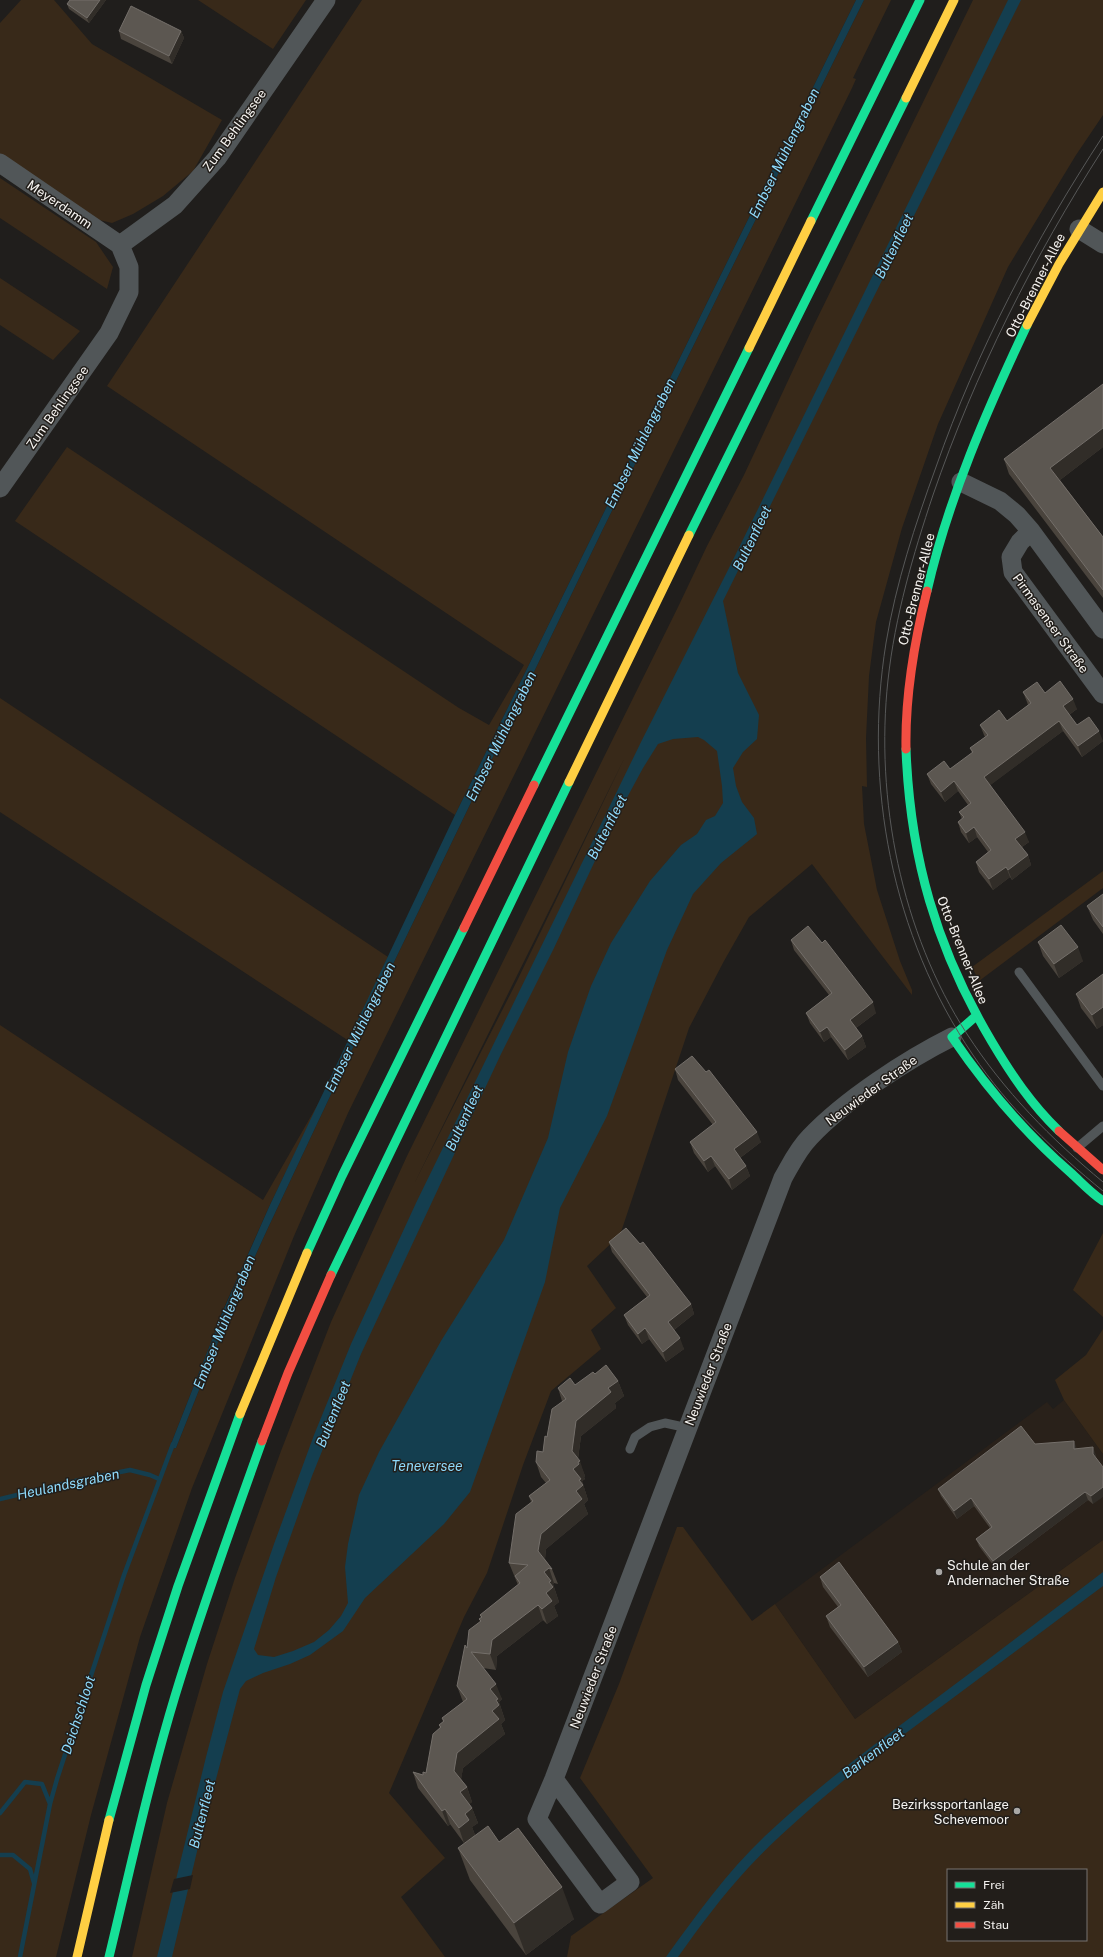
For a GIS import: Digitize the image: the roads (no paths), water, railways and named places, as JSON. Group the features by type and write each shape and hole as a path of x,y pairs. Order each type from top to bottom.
{"main road":[{"path":"77,1957 95,1876 146,1685 178,1586 247,1394 292,1285 342,1176 920,0"},
{"path":"109,1957 149,1792 177,1690 203,1608 267,1428 312,1315 362,1205 673,568 954,0"},
{"name":"Otto-Brenner-Allee","path":"1103,192 1079,229 1035,308 975,442 947,522 934,566 913,652 906,711 906,779 912,833 931,913 961,986 976,1016 1025,1094 1056,1129 1103,1170"},
{"name":"Otto-Brenner-Allee","path":"952,1037 976,1016"},
{"path":"952,1037 967,1059 1016,1120 1048,1154 1103,1201"}],"street":[{"name":"Zum Behlingsee","path":"0,488 109,333 129,292 129,267 120,245 175,205 217,158 326,0"},
{"name":"Meyerdamm","path":"0,163 120,245"},
{"path":"1079,229 1103,244"},
{"path":"961,482 1000,501 1017,515 1031,531 1103,629"},
{"name":"Pirmasenser Straße","path":"1031,531 1020,542 1011,557 1012,572 1103,694"},
{"name":"Neuwieder Straße","path":"554,1778 630,1882 600,1904 537,1819 783,1178 809,1137 856,1098 926,1050 952,1037"}],"lane":[{"path":"1019,972 1103,1086"},
{"path":"1077,1148 1103,1126"},
{"path":"630,1449 635,1437 650,1427 665,1423 688,1428"}],"water":[{"name":"Embser Mühlengraben","path":"856,0 864,0 602,531 367,1018 232,1307 176,1448 169,1449 219,1320 269,1207 455,815"},
{"path":"1008,0 1021,0 723,601 738,673 759,715 757,739 743,752 733,768 736,786 742,802 754,818 757,834 721,863 693,894 667,950 607,1116 560,1208 545,1282 470,1492 444,1524 365,1598 343,1631 310,1655 246,1681 240,1689 199,1843 172,1957 157,1957 223,1692 274,1544 314,1435 351,1344 416,1203 642,740 728,570","holes":["698,737 717,751 723,803 715,816 706,820 697,834 681,845 650,881 611,943 591,986 568,1052 548,1138 504,1240 441,1341 379,1452 359,1495 348,1544 345,1567 348,1603 341,1616 329,1630 314,1642 274,1657 258,1655 254,1649 276,1577 312,1476 361,1354 501,1054 554,948 609,831 643,768 658,744 673,739"]},
{"name":"Barkenfleet","path":"1103,1572 1103,1586 855,1771 801,1817 774,1841 739,1878 712,1911 678,1957 666,1957 725,1879 751,1850 785,1818 825,1783 866,1751"}],"waterway":[{"name":"Deichschloot","path":"20,1957 50,1804 57,1779 124,1575 173,1444"},
{"name":"Heulandsgraben","path":"0,1499 75,1481 130,1470 159,1479"},
{"path":"0,1813 25,1782 42,1784 50,1804"},
{"path":"0,1855 13,1855 30,1869 34,1883"}],"tram line":[{"path":"1103,136 1054,215 1009,297 989,338 952,423 921,511 895,598 886,643 880,697 878,751 882,804 890,858 904,910 922,960 945,1009 973,1055 1001,1093 1050,1145 1103,1191"},
{"path":"1103,149 1077,190 1030,274 987,361 949,450 919,540 900,609 891,656 885,725 886,771 890,817 898,863 910,909 925,952 944,994 981,1055 1013,1095 1065,1149 1103,1182"}],"place":[{"name":"Schule an der Andernacher Straße","path":"939,1572"},
{"name":"Bezirkssportanlage Schevemoor","path":"1017,1811"}],"water label":[{"name":"Bultenfleet","path":"894,246"},
{"name":"Bultenfleet","path":"752,538"},
{"name":"Bultenfleet","path":"607,827"},
{"name":"Bultenfleet","path":"464,1118"},
{"name":"Bultenfleet","path":"333,1414"},
{"name":"Teneversee","path":"427,1466"},
{"name":"Bultenfleet","path":"202,1814"}]}
